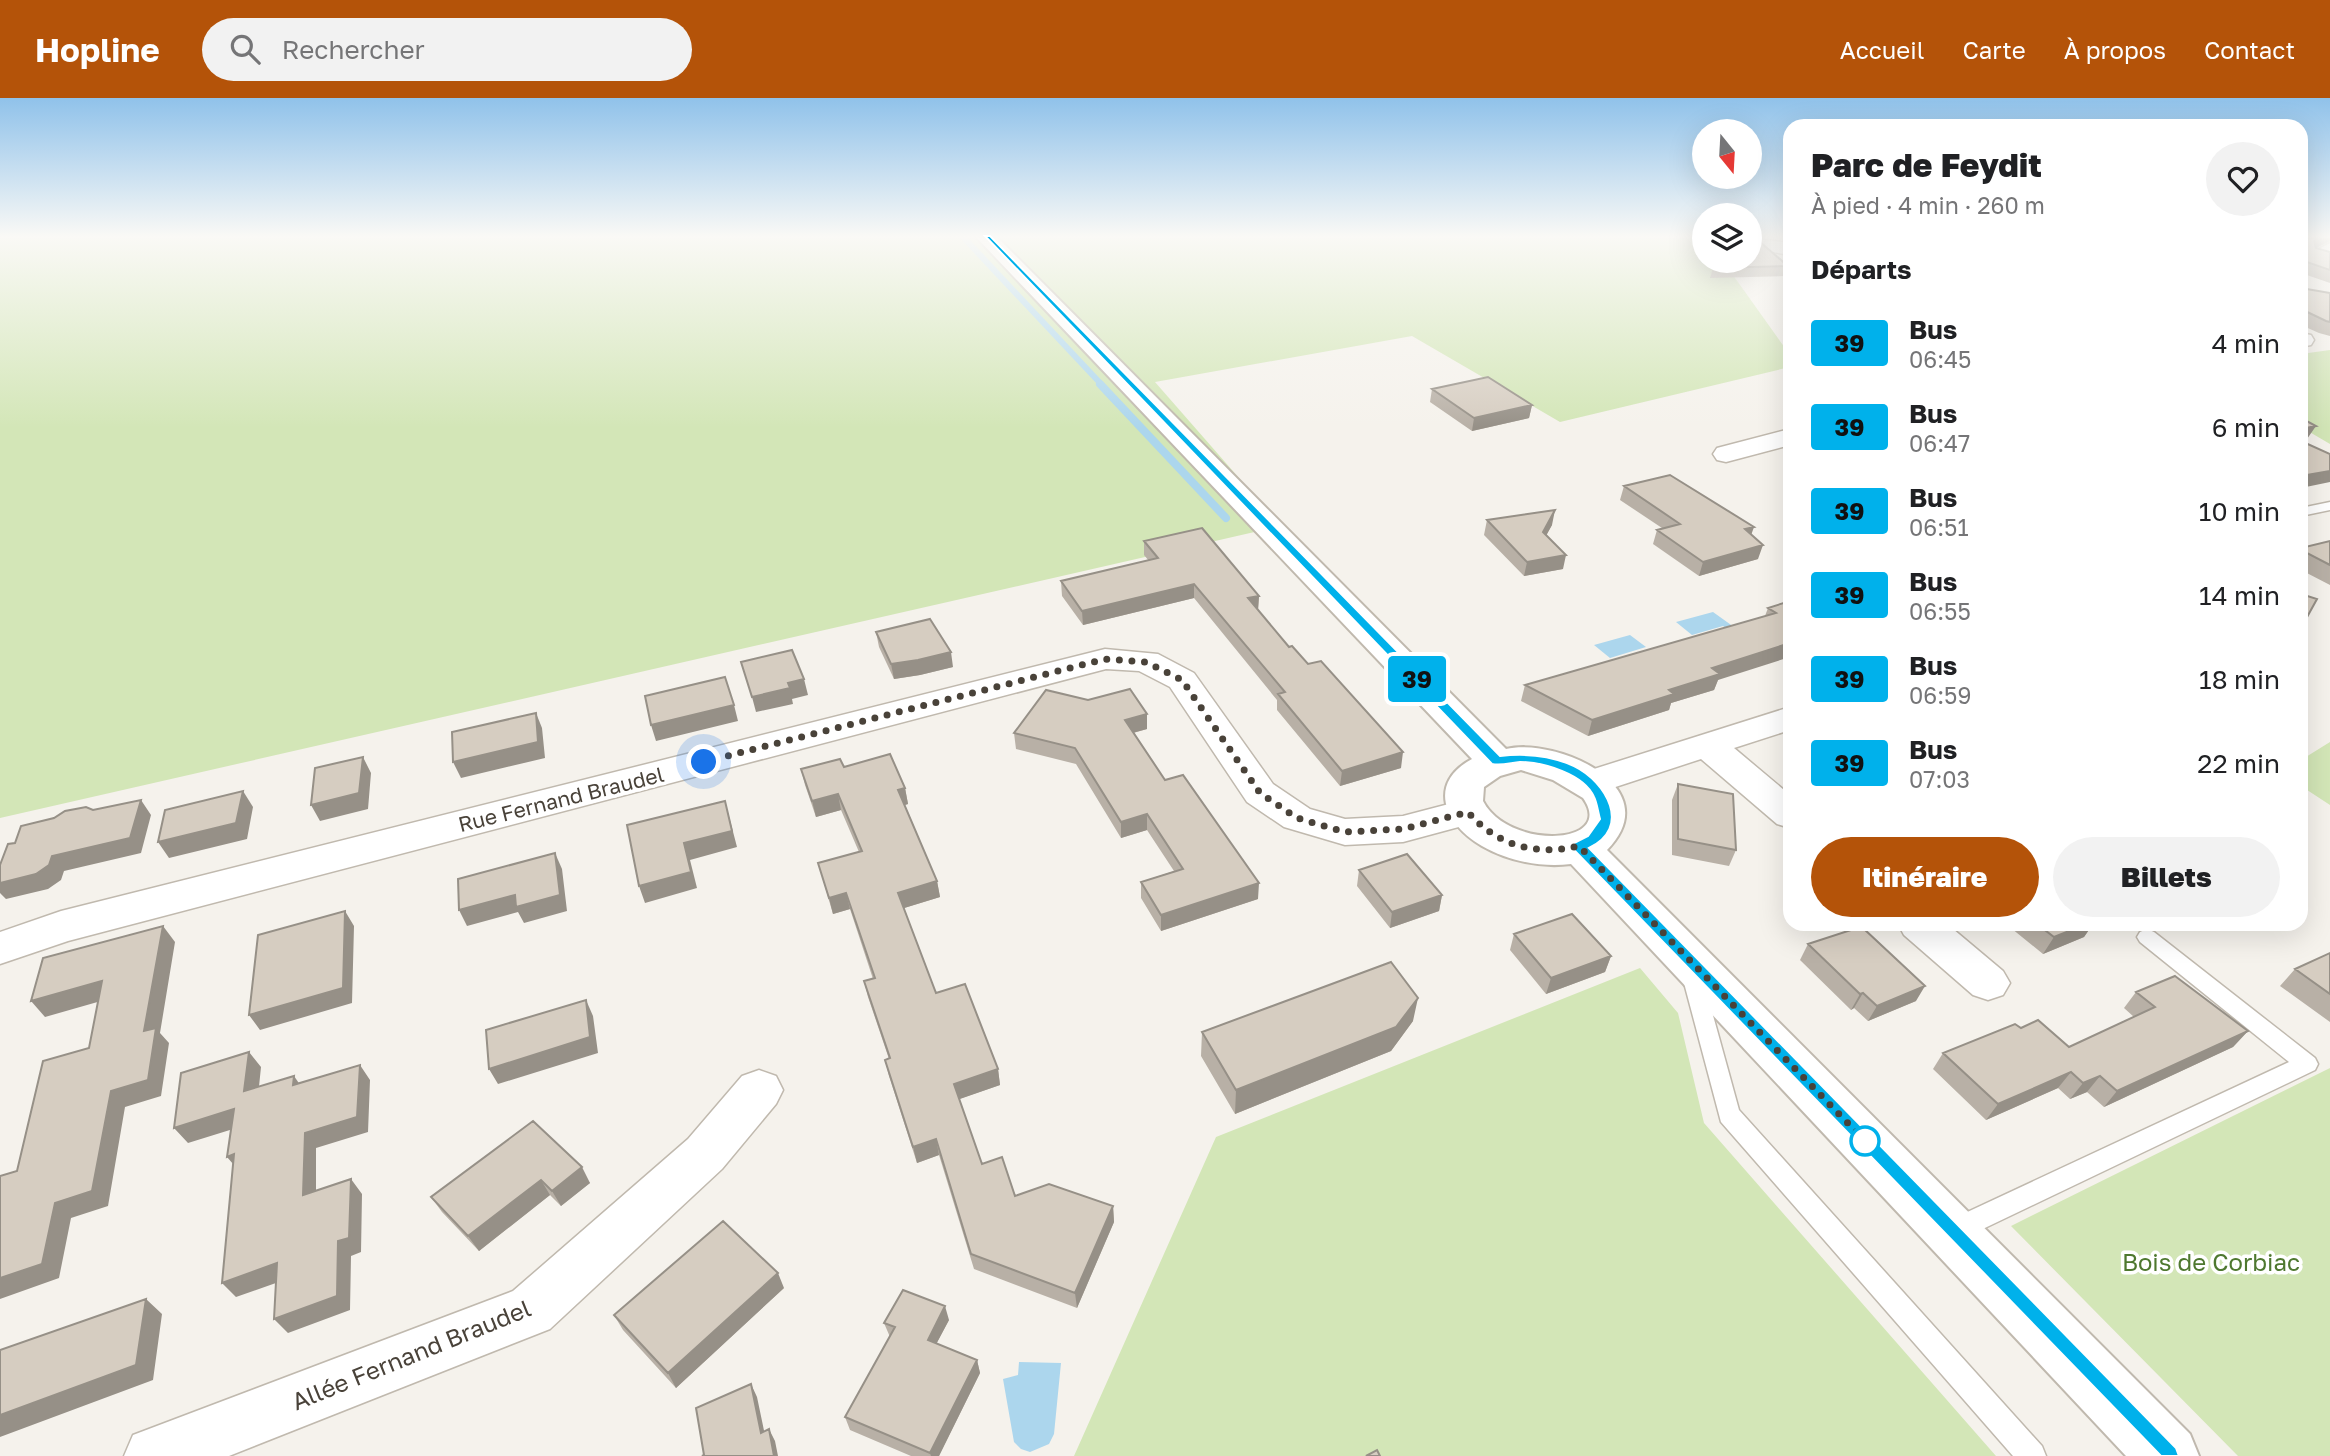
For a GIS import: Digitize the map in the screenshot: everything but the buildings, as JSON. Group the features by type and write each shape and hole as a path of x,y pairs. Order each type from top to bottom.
{"street":[{"path":"1049,301 1496,761"},
{"path":"1726,454 1783,439"},
{"name":"Rue Fernand Braudel","path":"0,948 61,927 1105,659 1146,662 1182,680 1260,793 1297,818 1345,832 1403,829 1468,812"},
{"path":"1591,783 1783,720"},
{"path":"1707,745 1783,809"},
{"path":"1521,758 1547,761 1571,770 1591,783 1600,794 1607,819 1603,830 1593,840 1556,852 1530,850 1504,842 1482,828 1468,812 1464,796 1468,781 1480,768 1496,761 1521,758"},
{"path":"1579,846 2168,1456"},
{"path":"1927,931 1989,983"},
{"name":"Allée Fernand Braudel","path":"154,1456 530,1310 705,1154 759,1090"}],"lane":[{"path":"2308,511 2330,506"},
{"path":"1953,1231 2307,1064 2147,937"},
{"path":"1688,959 1729,1115 2032,1456"}],"green space":[{"path":"0,301 1752,301 1783,345 1783,369 1560,422 1412,336 1155,382 1281,526 0,818"},
{"path":"2330,350 2330,444 2308,431 2308,353"},
{"path":"2330,742 2330,805 2308,791 2308,756"},
{"path":"1640,968 1678,1013 1704,1123 1996,1456 1074,1456 1216,1137"},
{"name":"Bois de Corbiac","path":"2330,1068 2330,1456 2238,1456 2011,1226"}],"water":[{"path":"1713,612 1734,627 1727,629 1723,626 1692,635 1676,622"},
{"path":"1630,635 1646,647 1610,658 1594,645"},
{"path":"1019,1362 1061,1363 1054,1434 1049,1444 1030,1452 1021,1449 1014,1442 1003,1379 1018,1375"}],"waterway":[{"path":"1023,301 1102,385"},
{"path":"1100,384 1226,518"}],"bus line":[{"name":"39","path":"1049,301 1496,761 1521,758 1547,761 1571,770 1591,783 1606,807 1607,819 1603,830 1593,840 1579,846 2168,1456"}],"route":[{"path":"704,762 1105,659 1146,662 1182,680 1260,793 1297,818 1345,832 1403,829 1468,812 1482,828 1504,842 1530,850 1556,852 1579,846 1872,1148 1865,1141"}]}
